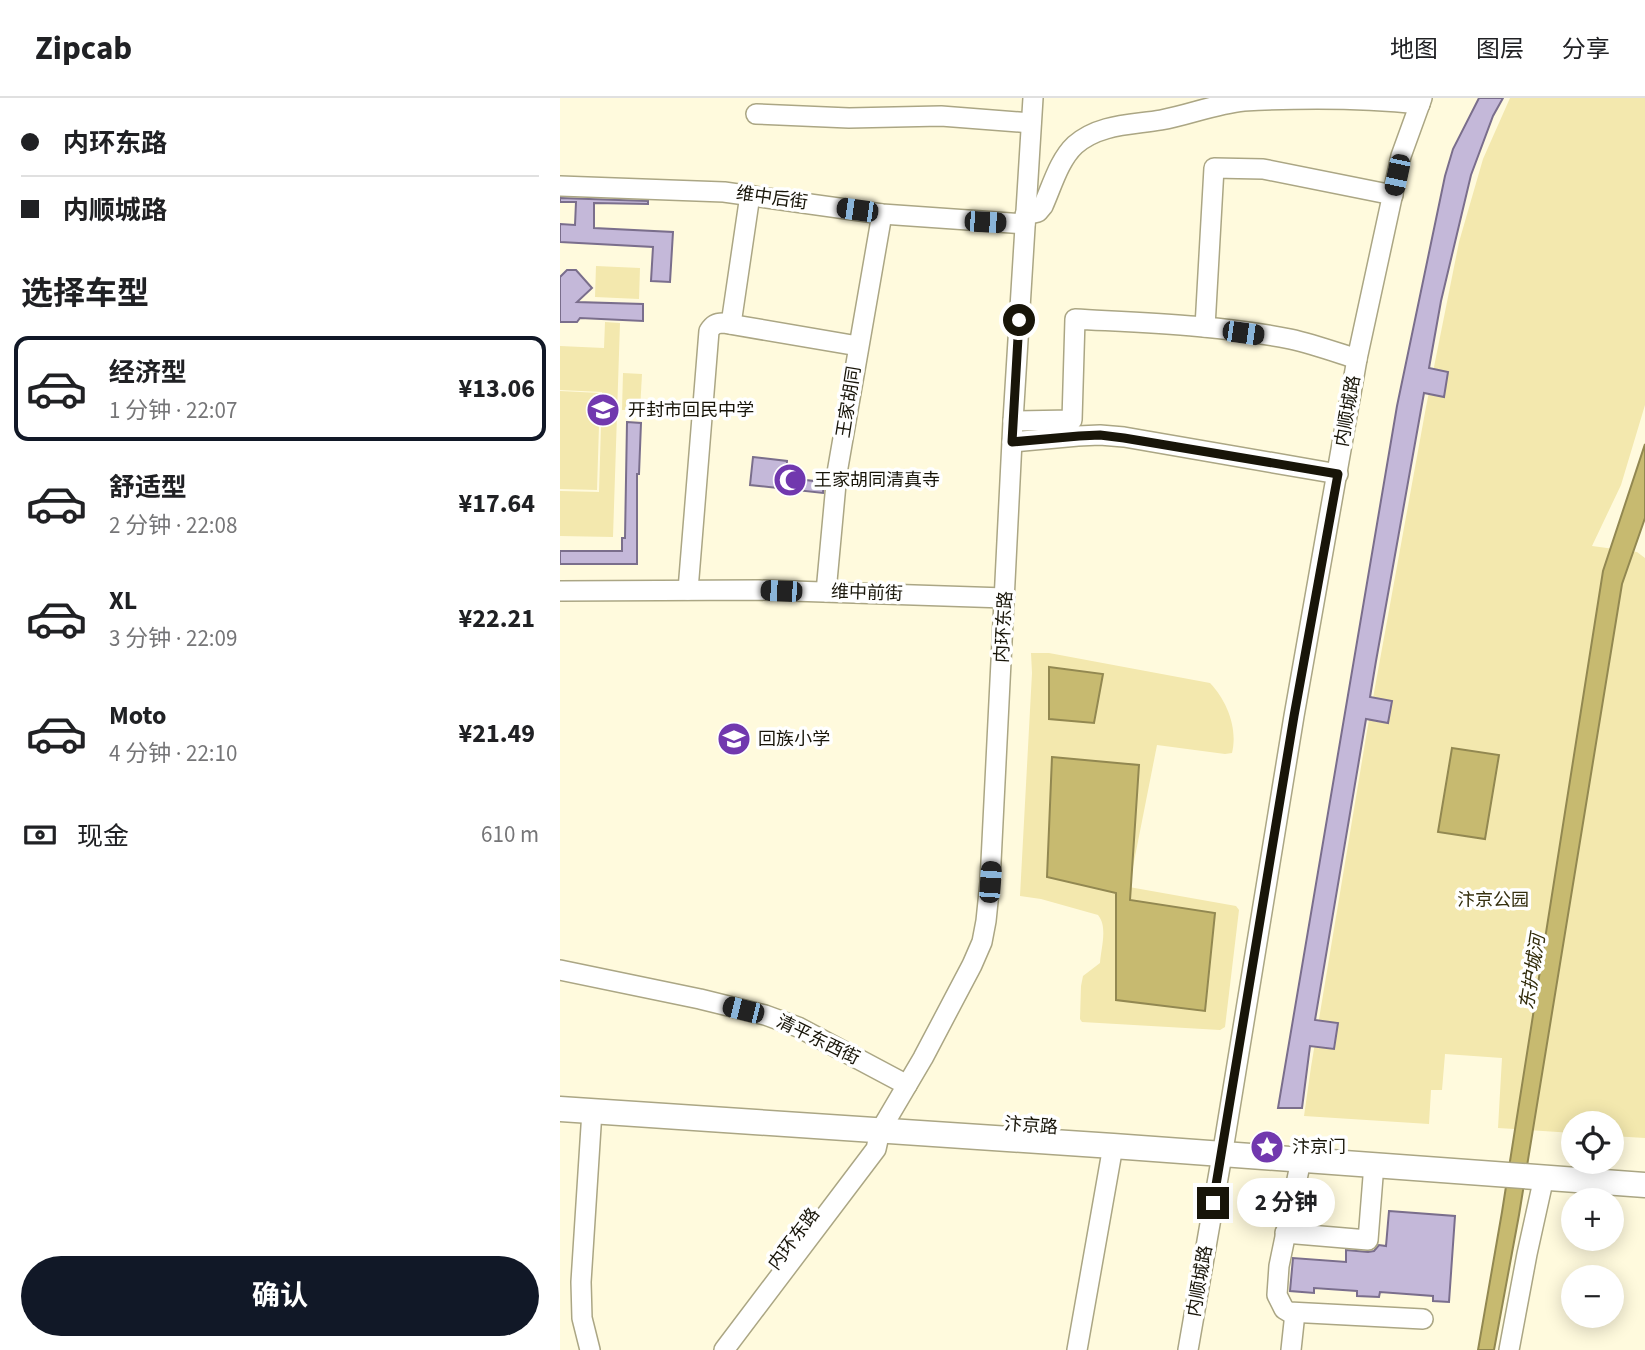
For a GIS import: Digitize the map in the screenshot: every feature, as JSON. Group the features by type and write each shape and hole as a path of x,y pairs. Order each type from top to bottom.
{"main road":[{"name":"汴京路","path":"560,1094 1113,1146 1223,1146 1301,1160 1501,1166"},
{"name":"汴京路","path":"560,1109 885,1124 1501,1166"},
{"path":"1501,1166 1645,1185"},
{"path":"1540,1172 1645,1168"}],"street":[{"name":"内环东路","path":"724,1350 876,1149 885,1124 982,942 990,882 1013,421 1033,98"},
{"path":"1025,219 1043,206 1066,155 1076,144 1091,134 1117,126 1163,119 1189,105 1210,106 1277,99 1421,101"},
{"name":"内顺城路","path":"1188,1350 1357,359 1401,156 1421,101"},
{"path":"756,114 849,118 941,116 1031,123"},
{"path":"1205,327 1214,168 1263,169 1393,195"},
{"name":"维中后街","path":"560,186 724,192 882,214 1025,219"},
{"path":"731,324 750,195"},
{"name":"王家胡同","path":"825,592 837,473 882,214"},
{"path":"1013,421 1072,420 1075,319 1205,327 1290,340 1357,359"},
{"path":"688,590 709,331 718,323 731,324 858,346"},
{"path":"1012,442 1112,436 1338,474"},
{"name":"维中前街","path":"560,591 825,592 1005,598"},
{"name":"清平东西街","path":"560,970 765,1015 798,1027 907,1085"},
{"path":"590,1350 582,1318 581,1282 592,1111"},
{"name":"内环东路","path":"710,1350 862,1148 885,1124"},
{"path":"1077,1350 1113,1146"},
{"path":"1301,1160 1279,1266 1277,1295 1284,1309 1296,1313 1423,1319"},
{"path":"1285,1233 1368,1240 1374,1164"},
{"path":"1509,1350 1540,1172"},
{"path":"1291,1350 1296,1313"}],"green space":[{"name":"汴京公园","path":"1510,98 1645,98 1645,405 1621,485 1592,546 1637,552 1645,558 1645,1138 1624,1137 1624,1111 1561,1111 1561,1132 1498,1128 1502,1058 1445,1054 1442,1090 1431,1090 1429,1124 1304,1116 1367,731 1426,407 1459,242 1483,159"},
{"path":"596,266 640,268 639,299 595,297"},
{"path":"605,322 620,323 613,537 560,536 560,491 599,492 602,392 560,390 560,346 604,348"},
{"path":"623,373 642,374 640,410 622,410"},
{"path":"560,391 600,393 597,490 560,489"},
{"path":"1031,653 1049,653 1210,683 1226,706 1232,725 1232,753 1157,745 1129,887 1236,906 1239,910 1225,1027 1220,1030 1082,1022 1080,1019 1083,976 1100,963 1103,932 1101,920 1098,915 1020,896"}],"shaded area":[{"path":"1645,444 1645,518 1622,584 1519,1215 1494,1350 1478,1350 1603,571"},
{"path":"1049,667 1103,674 1094,723 1049,719"},
{"path":"1452,748 1499,755 1485,839 1438,832"},
{"path":"1052,757 1139,765 1130,900 1215,913 1205,1011 1116,1000 1116,893 1047,877"}],"building":[{"path":"1479,98 1503,98 1493,116 1471,175 1441,301 1429,368 1448,372 1444,397 1424,393 1376,661 1370,697 1392,701 1388,723 1366,719 1315,1020 1338,1023 1334,1049 1310,1046 1302,1108 1278,1108 1397,406 1445,176 1453,149"},
{"path":"560,198 648,201 648,204 594,203 594,228 673,232 670,282 651,281 653,247 560,242 560,224 575,225 576,202 560,202"},
{"path":"567,270 576,270 592,288 577,302 643,304 643,321 580,318 577,322 560,322 560,277"},
{"path":"627,422 641,423 637,474 637,564 560,564 560,551 622,551 622,538 625,538"},
{"name":"王家胡同清真寺","path":"753,457 787,461 786,478 824,482 823,493 750,485"},
{"path":"1389,1211 1455,1216 1449,1302 1433,1301 1433,1296 1380,1292 1379,1297 1357,1296 1357,1291 1314,1288 1314,1293 1290,1291 1293,1258 1346,1262 1346,1250 1368,1252 1374,1251 1379,1245 1386,1246"}],"place":[{"name":"开封市回民中学","path":"603,410"},
{"name":"王家胡同清真寺","path":"790,480"},
{"name":"回族小学","path":"734,739"},
{"name":"汴京门","path":"1267,1147"}],"route":[{"path":"1019,320 1012,442 1100,435 1338,474 1294,716 1213,1203"}],"water label":[{"name":"东护城河","path":"1533,972"}]}
